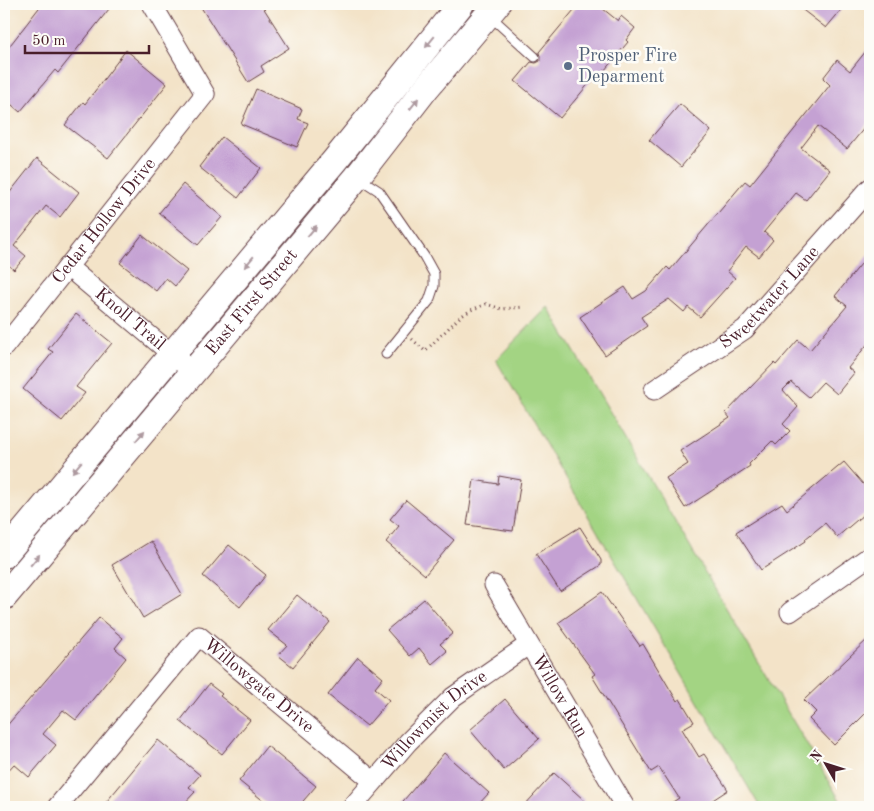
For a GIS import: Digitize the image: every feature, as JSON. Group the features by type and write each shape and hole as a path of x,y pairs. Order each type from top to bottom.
{"main road":[{"name":"East First Street","path":"4,555 335,160 461,4"},
{"name":"East First Street","path":"9,582 193,372 357,177 486,7"},
{"path":"335,160 357,177"}],"street":[{"name":"Cedar Hollow Drive","path":"4,347 205,94 152,4"},
{"name":"Sweetwater Lane","path":"654,390 745,329 867,198"},
{"name":"Knoll Trail","path":"68,267 193,372"},
{"path":"790,612 870,556"},
{"name":"Willow Run","path":"494,585 625,807"},
{"name":"Willowgate Drive","path":"57,807 199,636 373,781"},
{"name":"Willowmist Drive","path":"352,807 408,742 453,697 528,645"}],"lane":[{"path":"486,7 535,57"},
{"path":"357,177 379,191 424,256 434,274 434,286 430,301 386,354"}],"path":[{"path":"405,331 425,351 460,317 471,310 486,304 502,309 524,307"}],"green space":[{"path":"548,307 844,807 760,807 496,360"}],"building":[{"path":"42,4 113,4 58,73 55,70 20,112 4,98 4,53"},
{"path":"199,4 261,4 289,48 261,66 264,72 248,82"},
{"name":"Prosper Fire Deparment","path":"579,4 597,4 618,21 621,16 635,28 626,40 628,42 599,77 596,75 560,118 515,81 531,62 536,63 540,61 539,52"},
{"path":"795,4 846,4 826,28"},
{"path":"870,46 870,121 847,149 818,126 801,148 830,170 806,200 796,193 764,232 773,240 759,257 746,247 727,271 735,278 700,317 688,307 684,312 669,299 641,317 647,326 605,355 580,317 625,287 633,299 646,291 667,267 670,270 745,181 750,185 830,85 823,78 837,60 850,71"},
{"path":"126,50 167,84 108,158 65,125 83,102 85,104"},
{"path":"256,89 302,109 298,119 308,123 297,147 241,124"},
{"path":"680,104 711,131 681,167 649,140"},
{"path":"222,137 261,168 238,198 199,167"},
{"path":"37,158 79,192 60,217 46,206 14,246 26,256 14,270 4,261 4,200"},
{"path":"183,184 222,217 198,245 159,213"},
{"path":"142,235 187,271 175,286 166,278 156,291 120,263"},
{"path":"870,253 870,341 848,368 854,373 837,394 823,382 809,397 791,382 783,390 798,407 783,424 790,431 776,445 772,441 749,464 750,466 685,508 666,478 688,464 680,451 730,418 726,413 774,363 776,365 798,340 810,350 847,306 835,296"},
{"path":"76,314 112,343 76,387 85,393 62,421 23,389 53,352 48,349"},
{"path":"844,462 870,492 870,509 837,537 825,523 805,539 806,541 761,570 736,532 782,503 787,510"},
{"path":"499,476 521,480 513,531 467,525 474,480 498,484"},
{"path":"406,500 454,540 425,575 386,542 399,526 390,519"},
{"path":"580,527 601,560 601,565 560,591 536,554"},
{"path":"151,541 182,594 143,618 112,565"},
{"path":"229,545 266,575 240,607 203,576"},
{"path":"602,592 640,646 643,644 677,701 680,699 694,722 682,729 699,757 704,754 728,790 702,807 665,807 679,798 659,767 651,772 592,676 595,674 558,623"},
{"path":"297,595 330,622 293,667 278,655 287,645 268,630"},
{"path":"424,599 453,633 440,644 447,651 432,664 419,648 410,656 387,630"},
{"path":"99,618 123,638 115,648 126,658 76,720 63,710 43,734 56,745 29,777 14,764 4,775 4,729"},
{"path":"870,637 870,709 834,745 809,719 816,712 804,700"},
{"path":"358,657 383,678 375,688 389,700 367,726 328,695"},
{"path":"209,684 222,694 220,696 250,720 222,754 180,721"},
{"path":"505,699 539,739 504,770 470,730"},
{"path":"158,740 200,775 189,787 195,792 181,807 102,807"},
{"path":"267,746 316,786 298,807 271,807 239,781"},
{"path":"444,753 489,793 476,807 398,807"},
{"path":"554,773 584,800 578,807 523,807"}],"place":[{"name":"Prosper Fire Deparment","path":"568,66"}]}
